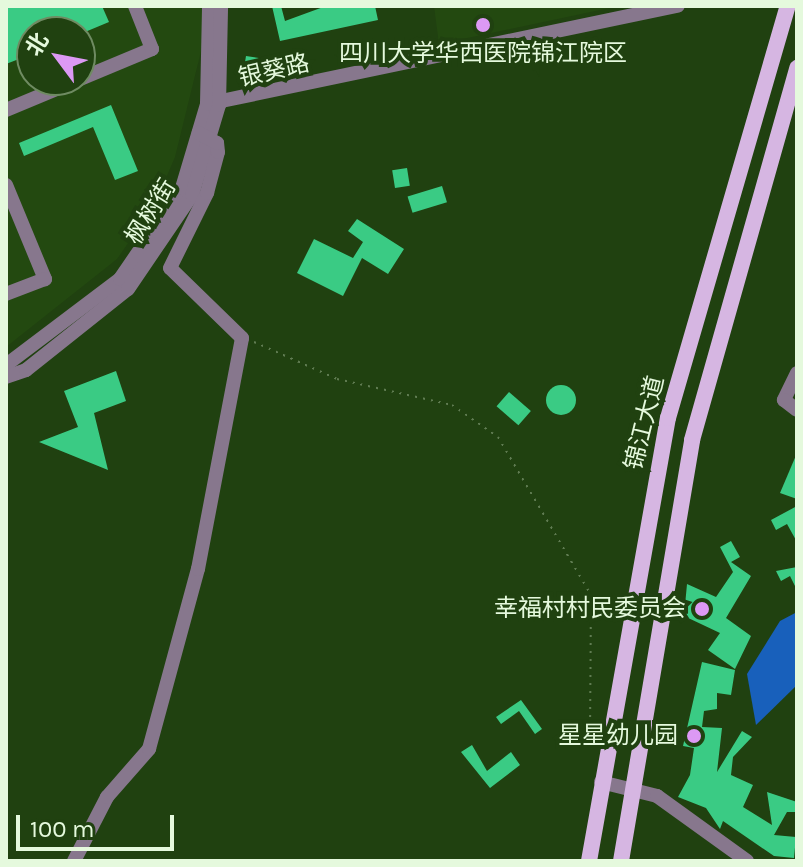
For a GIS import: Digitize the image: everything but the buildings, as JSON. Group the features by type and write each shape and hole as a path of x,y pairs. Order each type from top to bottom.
{"main road":[{"name":"锦江大道","path":"589,861 607,742 668,418 788,6"},
{"name":"锦江大道","path":"621,861 692,440 797,68"}],"street":[{"path":"96,73 152,49 135,6"},
{"name":"枫树街","path":"209,6 213,104"},
{"name":"枫树街","path":"6,377 26,370 128,289 192,195 213,104 221,6"},
{"name":"银葵路","path":"213,104 678,6"},
{"path":"6,110 40,96"},
{"path":"74,861 107,797 149,749 198,569 242,338 170,268 207,193 218,152 205,135"},
{"name":"枫树街","path":"6,365 120,279 182,188 205,135"},
{"path":"6,185 45,279 6,294"},
{"path":"797,373 784,400 797,410"},
{"path":"601,782 657,796 747,861"}],"path":[{"path":"242,338 337,379 452,405 498,437 591,595 590,724 607,742"}],"shaded area":[{"path":"6,6 203,6 206,31 175,157 154,206 117,259 6,347"},
{"name":"四川大学华西医院锦江院区","path":"434,6 619,6 439,44"}],"water":[{"path":"797,612 797,685 756,725 747,674 780,621"}],"place":[{"name":"四川大学华西医院锦江院区","path":"483,25"},
{"name":"幸福村村民委员会","path":"702,609"},
{"name":"星星幼儿园","path":"694,736"}]}
